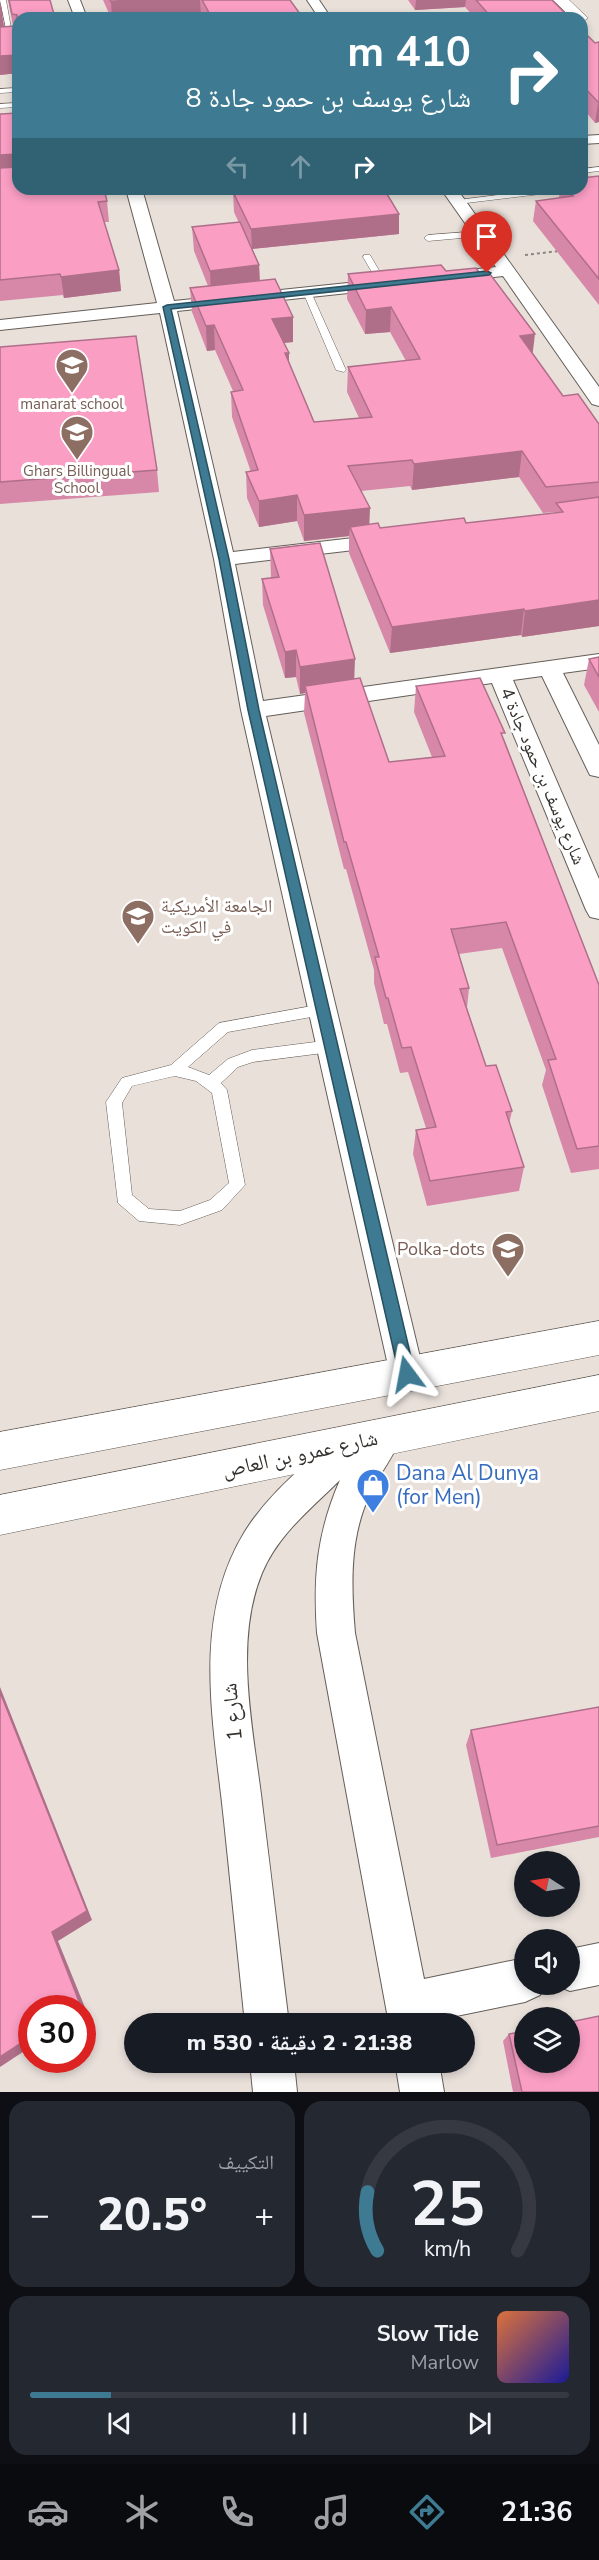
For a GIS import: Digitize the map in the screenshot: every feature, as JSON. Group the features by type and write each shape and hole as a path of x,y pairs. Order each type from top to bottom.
{"main road":[{"path":"560,0 574,12"},
{"path":"0,1451 599,1338"},
{"name":"شارع عمرو بن العاص","path":"0,1515 599,1393"}],"street":[{"path":"136,195 167,307 224,559 253,710 407,1374"},
{"path":"453,196 599,400"},
{"path":"428,280 502,264"},
{"path":"0,325 406,282"},
{"path":"577,368 599,365"},
{"path":"224,559 412,537"},
{"path":"253,710 599,661"},
{"path":"549,668 599,769"},
{"name":"شارع يوسف بن حمود جادة 4","path":"500,676 599,910"},
{"path":"369,1440 344,1511 333,1570 336,1633 410,2013"},
{"name":"شارع 1","path":"266,2013 228,1676 228,1637 234,1600 243,1574 263,1535 284,1508 369,1440"},
{"path":"580,1968 599,1964"},
{"path":"413,2013 514,1983"},
{"path":"273,2073 275,2092"},
{"path":"419,2073 422,2092"}],"lane":[{"path":"3,0 10,38"},
{"path":"453,196 469,195"},
{"path":"428,238 481,234"},
{"path":"367,257 383,284"},
{"path":"308,292 341,370"},
{"path":"175,1070 224,1027 323,1010"},
{"path":"210,1083 233,1063 252,1056 331,1046"},
{"path":"175,1070 200,1076 219,1090 237,1185 216,1205 180,1218 145,1215 124,1198 114,1101 127,1083 153,1074 175,1070"}],"path":[{"path":"502,264 565,250"}],"building":[{"path":"9,0 50,0 53,12 12,12 12,14"},
{"path":"110,0 139,0 111,2"},
{"path":"202,0 290,0 299,12 209,12"},
{"path":"476,0 552,0 564,12 487,12"},
{"path":"12,26 12,55 0,56 0,27"},
{"path":"588,36 595,43 599,42 599,103 588,91"},
{"path":"12,113 12,154 0,155 0,114"},
{"path":"12,167 12,195 106,195 107,201 98,202 119,270 61,277 60,274 0,280 0,168"},
{"path":"599,176 599,279 536,201 572,195 588,195 588,177"},
{"path":"234,195 388,195 399,214 251,229"},
{"path":"240,222 259,265 210,271 192,227"},
{"path":"441,265 446,271 476,268 481,275 490,274 535,334 520,336 563,396 578,394 599,424 599,482 546,487 522,451 414,464 412,460 348,466 370,508 304,515 297,495 259,501 246,472 258,470 231,392 243,390 214,325 206,326 190,288 275,279 293,317 272,319 289,353 285,353 314,422 372,417 348,367 420,359 391,307 366,310 348,274"},
{"path":"136,336 157,470 0,482 0,347"},
{"path":"599,497 599,600 525,611 524,609 392,627 350,527 378,523 380,528 464,518 466,523 563,512 556,503"},
{"path":"320,543 355,659 300,667 296,650 285,652 262,579 279,577 270,549"},
{"path":"599,657 599,677 589,659"},
{"path":"360,678 389,762 445,756 416,686 480,678 505,733 501,733 599,985 599,1146 577,1149 548,1060 556,1059 506,922 451,929 469,988 460,989 486,1066 496,1065 512,1111 506,1112 524,1167 430,1181 416,1130 436,1127 411,1047 402,1048 388,998 386,998 375,957 379,957 346,842 344,842 305,686"},
{"path":"0,1692 87,1911 52,1932 76,1995 18,1995 18,2045 0,2057"},
{"path":"599,1707 599,1826 497,1845 471,1730"},
{"path":"599,2016 599,2092 522,2092 518,2073 580,2073 580,2020"},
{"path":"514,2033 514,2056 509,2034"}],"place":[{"name":"manarat school","path":"72,394"},
{"name":"Ghars Billingual School","path":"77,461"},
{"name":"الجامعة الأمريكية في الكويت","path":"138,945"},
{"name":"Polka-dots","path":"508,1278"},
{"name":"Dana Al Dunya (for Men)","path":"373,1514"}],"route":[{"path":"407,1374 253,710 224,559 167,307 487,273"}]}
